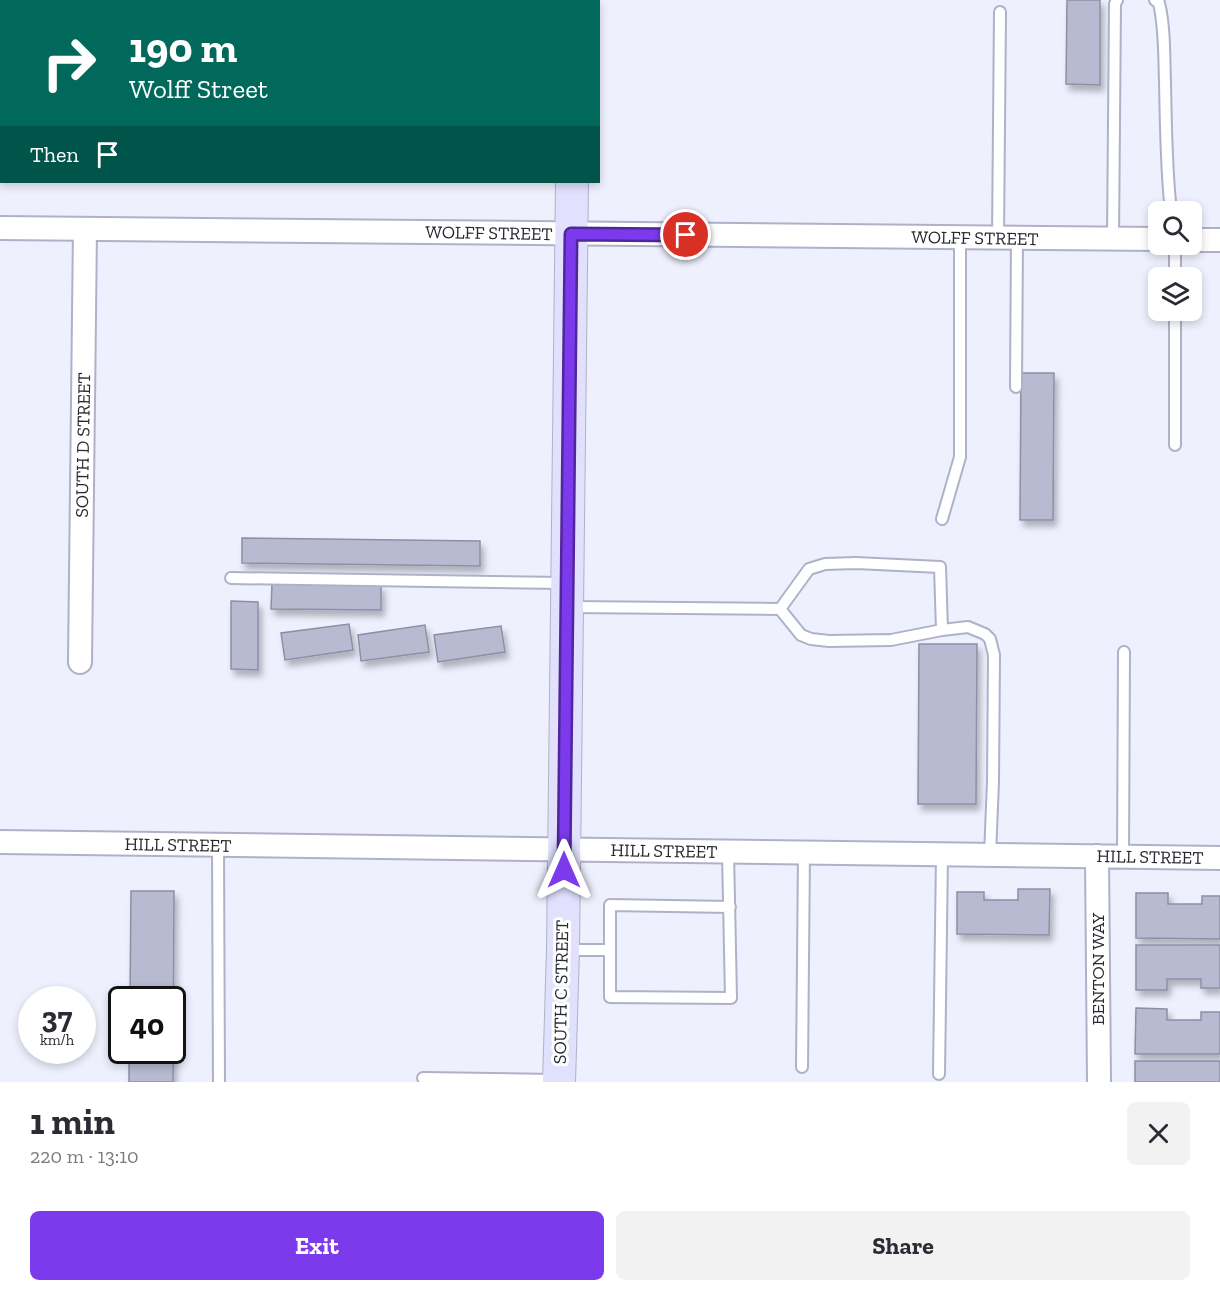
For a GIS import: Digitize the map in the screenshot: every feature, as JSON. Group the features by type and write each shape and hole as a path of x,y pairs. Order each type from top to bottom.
{"street":[{"name":"SOUTH C STREET","path":"559,1081 563,950 572,183"},
{"name":"WOLFF STREET","path":"0,228 1148,239"},
{"name":"SOUTH D STREET","path":"80,662 85,229"},
{"path":"1202,240 1220,240"},
{"name":"HILL STREET","path":"0,842 1220,858"},
{"name":"BENTON WAY","path":"1097,856 1099,1082"}],"lane":[{"path":"1113,239 1115,4 1118,0"},
{"path":"1155,0 1159,3 1161,12 1164,48 1170,201"},
{"path":"1000,12 1007,238 1016,387"},
{"path":"942,519 960,457 960,237"},
{"path":"1175,321 1175,445"},
{"path":"780,609 809,569 825,564 856,563 940,567 942,630"},
{"path":"231,579 523,584 567,595 780,609 801,635 811,639 891,640 968,627 985,634 990,639 994,655 990,855"},
{"path":"1123,857 1124,652"},
{"path":"219,845 219,1082"},
{"path":"728,852 730,907 731,998 610,997 610,905 730,907"},
{"path":"802,1067 804,853"},
{"path":"939,1074 942,855"},
{"path":"563,950 610,950"},
{"path":"423,1078 559,1081"}],"building":[{"path":"1067,0 1100,0 1100,85 1066,84"},
{"path":"1021,373 1054,373 1053,520 1020,520"},
{"path":"242,538 480,541 480,566 242,563"},
{"path":"272,584 381,585 381,610 271,609"},
{"path":"231,601 258,602 258,670 231,669"},
{"path":"349,624 353,650 285,660 281,633"},
{"path":"425,625 429,652 361,661 358,635"},
{"path":"501,626 505,652 438,662 434,635"},
{"path":"919,644 977,644 976,804 918,804"},
{"path":"1018,889 1050,889 1049,935 957,934 957,892 984,892 984,900 1018,900"},
{"path":"131,891 174,891 174,986 130,986"},
{"path":"1136,893 1168,893 1168,904 1202,904 1202,896 1220,896 1220,939 1136,938"},
{"path":"1136,945 1220,945 1220,988 1201,988 1201,979 1167,979 1167,990 1136,990"},
{"path":"1136,1008 1167,1009 1167,1020 1201,1020 1201,1012 1220,1012 1220,1054 1135,1054"},
{"path":"1135,1061 1220,1061 1220,1082 1135,1082"},
{"path":"129,1064 173,1064 173,1082 129,1082"}],"route":[{"path":"564,870 571,234 686,235"}]}
